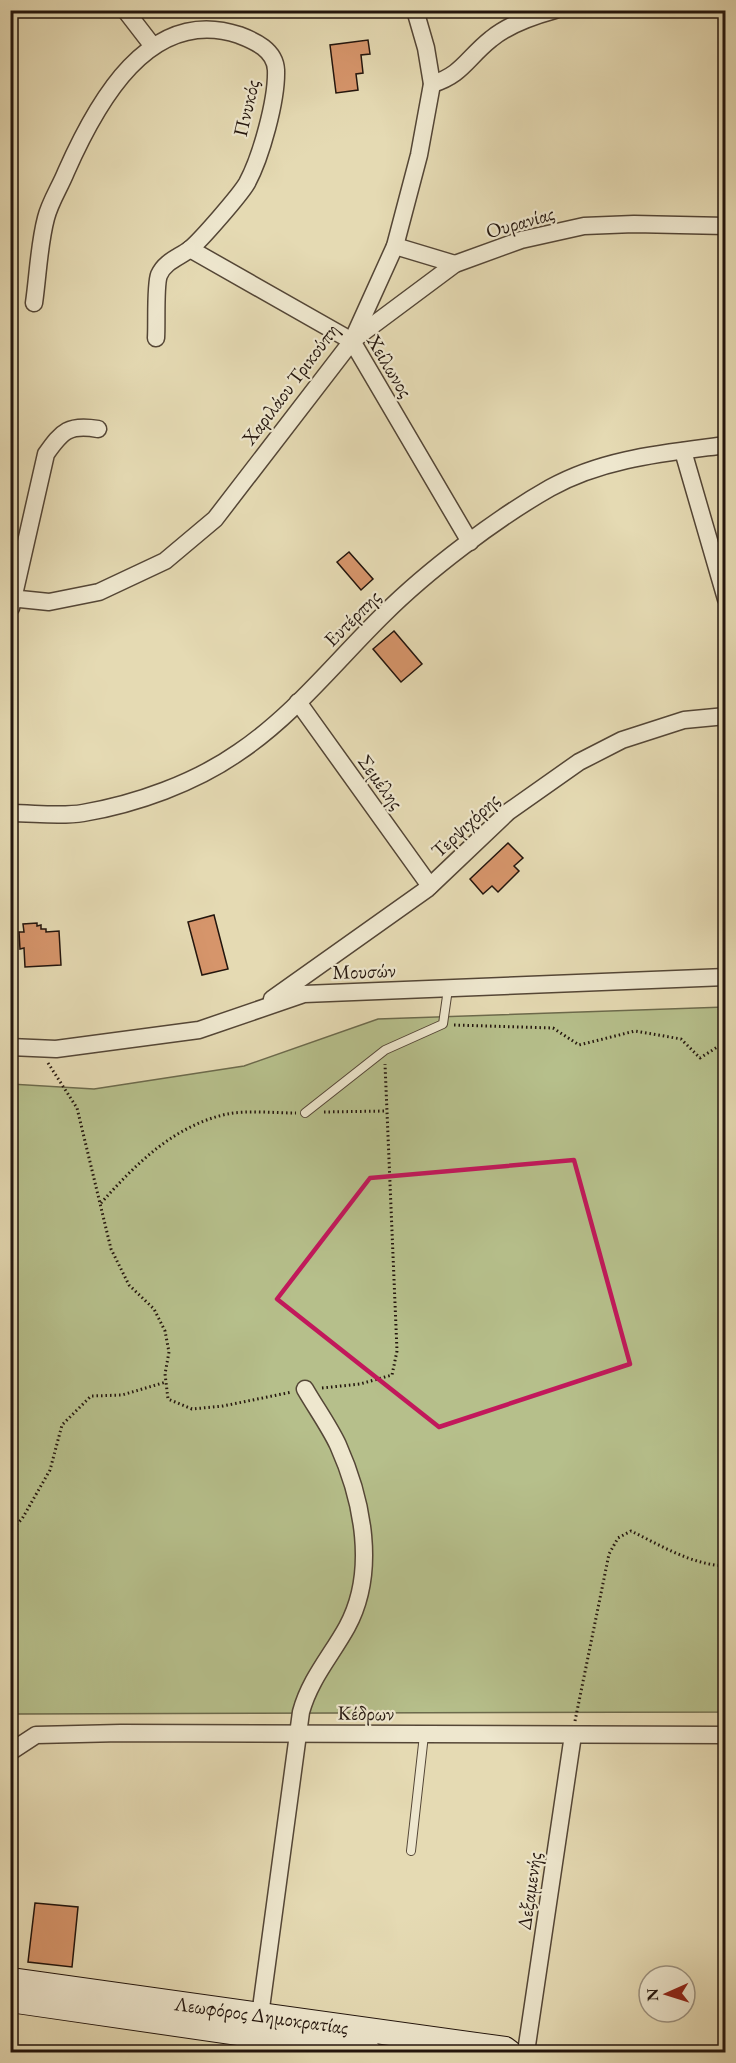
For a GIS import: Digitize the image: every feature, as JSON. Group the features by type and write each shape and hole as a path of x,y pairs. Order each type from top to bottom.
{"street":[{"path":"125,10 153,45"},
{"name":"Χαριλάου Τρικούπη","path":"11,602 49,602 99,592 165,561 214,519 352,341 395,246 419,155 432,84 426,48 415,10"},
{"path":"432,84 451,78 492,38 532,16 555,10"},
{"name":"Πνυκός","path":"34,303 46,218 77,147 106,93 153,45 195,29 221,30 262,45 276,66 269,121 246,184 190,249 169,262 159,275 156,338"},
{"name":"Ουρανίας","path":"352,341 455,264 521,240 584,226 634,224 726,226"},
{"path":"395,246 455,264"},
{"name":"Χείλωνος","path":"190,249 352,341 470,542"},
{"path":"11,602 46,454 60,434 79,425 98,429"},
{"name":"Ευτέρπης","path":"10,813 82,813 142,798 199,775 239,752 298,702 386,612 470,542 551,488 609,462 726,446"},
{"path":"683,451 726,599"},
{"name":"Σεμέλης","path":"298,702 430,886"},
{"name":"Τερψιχόρης","path":"38,1048 56,1049 199,1030 254,1011 302,987 430,886 508,812 579,762 633,736 684,720 726,716"},
{"name":"Μουσών","path":"302,987 448,989 726,977"},
{"path":"10,1047 38,1048"},
{"path":"258,2025 307,1692 347,1628 362,1594 366,1544 338,1446 305,1389"},
{"name":"Κέδρων","path":"10,1752 36,1735 300,1733 726,1735"},
{"name":"Δεξαμενής","path":"526,2052 573,1735"},
{"name":"Λεωφόρος Δημοκρατίας","path":"10,1980 258,2025 369,2052"},
{"path":"17,2006 56,1987"},
{"name":"Λεωφόρος Δημοκρατίας","path":"17,2006 258,2025 505,2049 509,2052"}],"lane":[{"path":"305,1113 385,1050 443,1024 448,989"},
{"path":"411,1851 424,1735"}],"path":[{"path":"443,1024 553,1028 579,1044 635,1031 681,1039 700,1058 719,1046 726,1048"},
{"path":"38,1048 76,1108 111,1249 129,1285 154,1309 165,1331 169,1352 166,1382 168,1399 192,1409 223,1406 305,1389 360,1384 392,1375 397,1351 385,1050"},
{"path":"101,1203 140,1160 180,1133 227,1114 387,1111"},
{"path":"10,1531 22,1519 50,1470 62,1425 91,1396 122,1395 166,1382"},
{"path":"573,1735 609,1554 618,1538 631,1531 672,1551 712,1566 726,1566"}],"highlighted area":[{"path":"574,1160 630,1364 439,1427 277,1299 370,1178"}],"green space":[{"path":"725,1007 725,1712 18,1714 11,1720 11,1084 94,1089 244,1066 378,1019"}],"building":[{"path":"368,40 370,54 361,55 363,73 356,74 358,90 336,93 330,45"},
{"path":"349,552 373,579 361,590 337,562"},
{"path":"394,631 422,664 401,682 373,649"},
{"path":"508,843 523,858 514,866 519,871 498,892 492,886 483,894 470,879"},
{"path":"214,915 228,969 202,975 188,922"},
{"path":"37,923 37,926 41,925 41,929 46,929 46,932 59,931 61,965 25,967 24,948 20,949 19,932 24,932 23,924"},
{"path":"35,1903 78,1907 72,1967 28,1962"}]}
